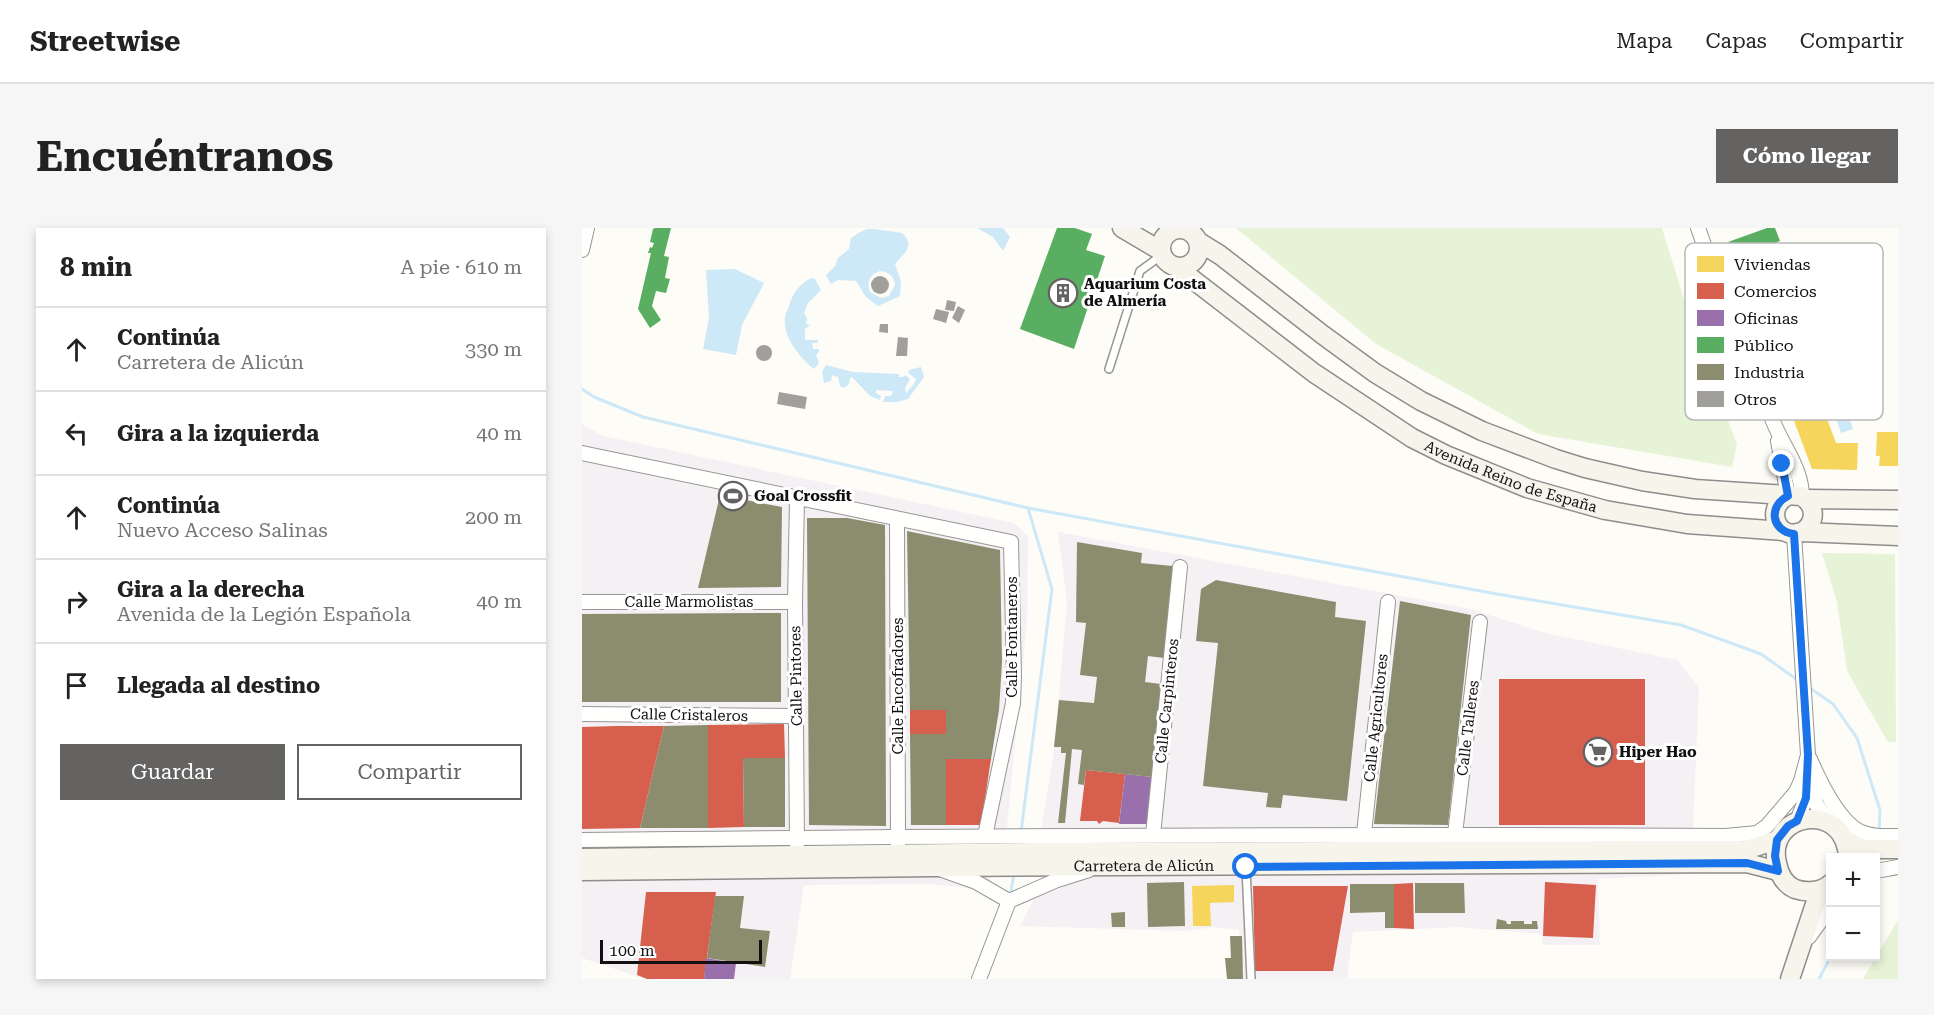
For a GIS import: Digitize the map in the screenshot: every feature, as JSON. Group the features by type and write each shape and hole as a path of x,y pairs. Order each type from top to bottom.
{"main road":[{"path":"1122,228 1162,253 1167,262 1178,268 1195,261 1200,249 1191,232 1180,229 1172,231 1163,239 1162,253"},
{"name":"Avenida Reino de España","path":"1198,242 1220,255 1375,373 1429,406 1482,431 1556,459 1612,475 1695,489 1796,497 1898,500"},
{"name":"Avenida Reino de España","path":"1178,268 1314,373 1412,438 1446,455 1527,488 1605,510 1687,524 1793,532 1898,536"},
{"path":"1796,497 1812,507 1813,517 1809,526 1793,532 1776,521 1775,509 1778,504 1796,497"},
{"path":"1800,951 1803,903 1795,889 1783,880 1778,871 1775,856 1777,840 1788,826 1811,818 1830,823 1858,847 1898,860"},
{"name":"Carretera de Alicún","path":"1033,859 1746,850 1777,840"},
{"name":"Carretera de Alicún","path":"582,858 651,848 898,845 999,852 1033,859 1103,866 1747,863 1778,871"},
{"path":"1858,847 1898,849"},
{"name":"Carretera de Alicún","path":"582,871 935,867 999,852"},
{"path":"1795,889 1810,892 1826,888"},
{"path":"1790,979 1816,901 1826,889"}],"street":[{"path":"582,250 588,228"},
{"path":"1698,228 1703,243"},
{"path":"1773,420 1796,465 1802,486 1796,497"},
{"path":"582,453 897,519"},
{"name":"Calle Pintores","path":"797,498 795,602 797,846"},
{"name":"Calle Fontaneros","path":"897,519 1011,542 1013,703 985,836"},
{"name":"Calle Encofradores","path":"897,519 898,845"},
{"path":"1793,532 1812,791 1820,811 1830,823"},
{"name":"Calle Carpinteros","path":"1153,835 1180,567"},
{"name":"Calle Marmolistas","path":"582,602 795,602"},
{"name":"Calle Agricultores","path":"1364,834 1388,602"},
{"name":"Calle Talleres","path":"1455,834 1480,622"},
{"name":"Calle Cristaleros","path":"582,714 796,716"},
{"path":"1797,821 1806,798 1808,755"},
{"path":"898,845 985,836 999,852 1153,835 1726,836 1757,833 1767,826 1796,792 1808,755"},
{"path":"1808,755 1823,788 1841,814 1858,847 1874,836 1898,836"},
{"path":"582,840 651,848"},
{"path":"979,979 1009,902 1057,880 1103,866"},
{"path":"935,867 976,882 1009,902"},
{"path":"1880,870 1898,867"},
{"path":"1800,951 1826,914"}],"lane":[{"path":"1109,369 1140,271 1162,253"},
{"path":"1246,867 1251,979"}],"shaded area":[{"path":"582,424 603,436 1014,523 1028,536 1027,620 1007,827 987,890 931,884 804,885 790,979 645,979 582,958"},
{"path":"1058,532 1471,609 1545,633 1677,660 1699,687 1691,874 1598,879 1600,945 1543,945 1541,934 1458,927 1353,932 1347,979 1243,979 1239,930 1215,927 1184,931 1020,926 1040,887 1042,825 1054,750 1067,603"}],"green space":[{"path":"1236,228 1662,228 1685,302 1685,420 1728,420 1737,444 1732,467 1538,434 1376,344"},
{"path":"1822,553 1895,554 1896,742 1888,742 1847,671 1837,602"},
{"path":"1898,920 1898,979 1863,979 1874,961 1880,961 1880,950"}],"water":[{"path":"977,228 1003,228 1010,237 1003,251 993,237"},
{"path":"875,229 902,233 908,242 905,253 895,264 901,282 900,296 878,306 866,297 856,281 838,280 831,284 826,275 835,266 838,258 849,249 851,238 860,232","holes":["880,271 888,273 895,285 889,296 881,298 870,292 868,285 874,274"]},
{"path":"735,269 764,283 742,325 736,355 703,349 709,318 706,270"},
{"path":"811,278 815,279 821,290 808,303 804,313 807,318 806,324 810,325 805,329 805,340 818,340 818,343 812,343 813,349 819,349 816,355 819,363 814,369 793,346 785,324 785,315 793,295"},
{"path":"826,365 853,372 899,374 899,377 905,375 910,379 905,388 906,393 916,379 908,373 909,370 921,367 924,377 908,399 883,402 885,396 891,396 893,391 876,390 876,393 881,396 880,400 870,396 852,377 844,388 840,386 838,377 832,375 831,381 824,383 822,372"},
{"path":"1836,420 1850,420 1853,429 1841,433"}],"building: Viviendas":[{"path":"1794,420 1828,420 1836,443 1858,443 1857,470 1812,469"},
{"path":"1877,432 1898,432 1898,466 1879,466 1880,456 1876,456"},
{"path":"1234,885 1234,902 1210,903 1211,926 1193,926 1192,886"}],"building: Comercios":[{"name":"Hiper Hao","path":"1499,679 1645,679 1645,825 1499,825"},
{"path":"910,710 946,710 946,734 910,734"},
{"path":"784,724 785,758 743,758 744,827 708,828 708,725"},
{"path":"664,726 640,828 582,829 582,727"},
{"path":"946,759 991,759 981,825 946,825"},
{"path":"1086,770 1125,774 1119,823 1103,821 1099,824 1097,821 1080,821"},
{"path":"1545,882 1596,885 1593,938 1543,936"},
{"path":"1413,883 1414,929 1394,928 1394,884"},
{"path":"1253,886 1348,886 1333,971 1255,971"},
{"path":"646,892 716,892 704,979 647,979 637,975"}],"building: Oficinas":[{"path":"1125,774 1152,777 1147,824 1119,824"},
{"path":"706,958 736,963 734,979 704,979"}],"building: Público":[{"path":"655,228 671,228 664,256 669,257 665,278 670,279 666,293 656,291 652,306 661,320 650,328 638,309 651,253 648,253 654,243 650,242"},
{"name":"Aquarium Costa de Almería","path":"1057,228 1075,228 1092,234 1086,250 1105,256 1074,349 1020,329"},
{"path":"1767,228 1775,228 1780,241 1774,243 1728,242"}],"building: Industria":[{"path":"720,495 782,507 781,587 698,588"},
{"path":"807,518 847,518 885,525 886,826 809,825"},
{"path":"907,531 1000,550 1002,662 999,710 991,759 946,759 946,825 911,825 910,734 946,734 946,710 910,710"},
{"path":"1077,542 1142,553 1141,563 1173,566 1164,658 1148,656 1145,682 1161,684 1152,777 1086,770 1084,785 1078,784 1082,750 1072,749 1065,823 1058,823 1066,753 1061,753 1061,747 1054,747 1059,700 1094,703 1097,677 1080,675 1086,623 1076,622"},
{"path":"1216,580 1336,602 1335,617 1366,621 1347,801 1283,795 1281,808 1266,807 1268,793 1203,786 1218,643 1196,641 1201,589"},
{"path":"1400,601 1471,615 1448,825 1374,824"},
{"path":"781,613 781,702 582,702 582,614"},
{"path":"708,725 708,828 640,828 664,726"},
{"path":"743,758 785,758 785,827 744,827"},
{"path":"1184,882 1185,926 1148,927 1147,883"},
{"path":"1415,883 1464,883 1465,913 1415,913"},
{"path":"1350,884 1394,884 1394,928 1385,928 1385,912 1350,913"},
{"path":"715,896 744,896 740,928 770,931 765,967 707,958"},
{"path":"1125,912 1125,927 1112,927 1111,913"},
{"path":"1497,919 1506,921 1507,924 1511,924 1511,921 1524,921 1524,924 1532,924 1532,921 1537,921 1538,929 1496,929"},
{"path":"1230,936 1242,936 1243,979 1227,979 1225,958 1231,958"}],"building: Otros":[{"path":"880,276 886,279 889,285 886,291 880,294 874,291 871,285 874,279"},
{"path":"947,300 956,302 954,311 945,310"},
{"path":"958,306 965,310 959,323 952,318"},
{"path":"936,309 949,312 946,323 933,319"},
{"path":"880,324 888,324 888,333 879,332"},
{"path":"898,337 908,338 907,356 896,356"},
{"path":"761,345 767,345 772,353 770,359 761,361 756,356 756,350"},
{"path":"779,392 807,397 805,409 777,404"}],"waterway":[{"path":"582,389 594,397 643,417 1028,508 1497,594 1681,625 1761,654 1799,681"},
{"path":"1021,832 1052,589 1028,508"},
{"path":"1807,686 1833,704 1857,738 1880,810 1879,832"},
{"path":"1010,897 1014,874"},
{"path":"1819,979 1828,961"}],"place":[{"name":"Aquarium Costa de Almería","path":"1063,293"},
{"name":"Goal Crossfit","path":"733,496"},
{"name":"Hiper Hao","path":"1598,752"}],"route":[{"path":"1246,867 1747,863 1778,871 1775,856 1777,840 1788,826 1797,821 1806,798 1808,755 1794,534 1786,532 1779,526 1775,515 1778,504 1788,496 1782,464"}]}
